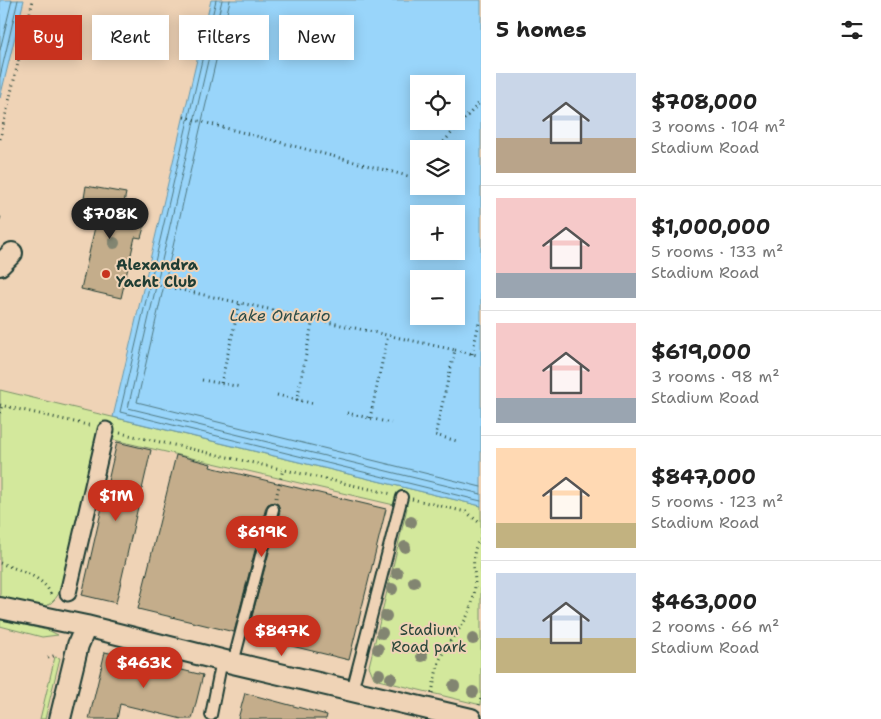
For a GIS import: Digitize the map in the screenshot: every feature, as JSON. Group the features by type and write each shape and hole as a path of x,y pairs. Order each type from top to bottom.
{"street":[{"path":"68,593 106,430"},
{"path":"0,608 86,626 472,719"},
{"path":"60,719 78,645 86,626"}],"lane":[{"path":"352,691 402,497"},
{"path":"211,714 273,509"}],"path":[{"path":"0,139 33,0"},
{"path":"445,140 481,101"},
{"path":"184,117 410,177"},
{"path":"145,282 477,355"},
{"path":"221,383 240,302"},
{"path":"297,400 313,319"},
{"path":"472,354 479,323"},
{"path":"370,418 388,335"},
{"path":"455,350 435,435 457,441"},
{"path":"202,380 241,387"},
{"path":"277,395 315,404"},
{"path":"0,413 1,405 283,469 466,512 481,524"},
{"path":"347,413 391,423"},
{"path":"279,487 283,469"},
{"path":"436,710 440,660 452,639 466,621 471,606 474,592 472,562 476,544 481,536"},
{"path":"0,563 38,579 49,589 53,599"},
{"path":"48,658 56,655"}],"green space":[{"name":"Stadium Road park","path":"0,390 481,506 481,705 378,680 374,678 369,666 407,508 97,436 58,595 43,608 0,598"},
{"path":"0,619 50,631 58,635 42,637 0,626"},
{"path":"55,657 60,658 45,719 40,719"}],"water":[{"path":"0,0 24,0 20,15 15,15 15,37 0,98"},
{"name":"Lake Ontario","path":"211,0 481,0 481,506 113,417 197,60 269,60 269,15 207,15"}],"building":[{"path":"86,186 126,193 123,207 148,213 141,238 135,237 121,298 81,289 95,227 80,224"},
{"path":"117,442 151,450 116,603 82,595"},
{"path":"176,455 211,464 210,467 386,509 349,660 247,635 280,511 278,504 274,502 266,507 234,632 138,609"},
{"path":"105,652 203,675 192,719 182,719 120,704 117,719 89,719"},
{"path":"245,693 327,715 326,719 238,719"}],"place":[{"name":"Alexandra Yacht Club","path":"106,274"}]}
